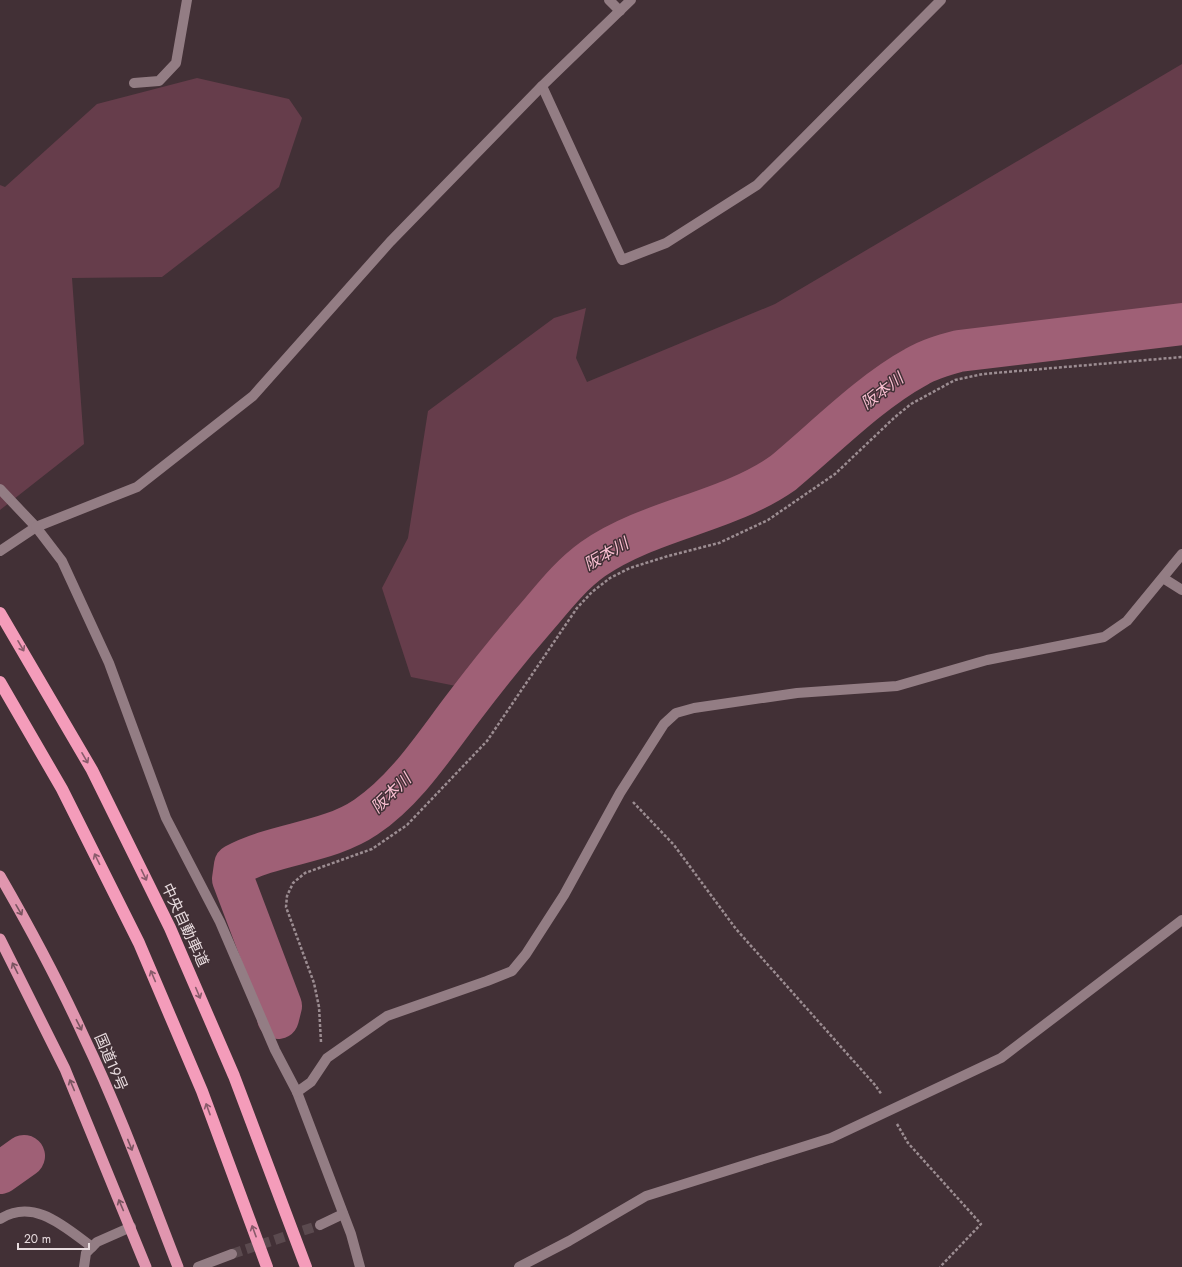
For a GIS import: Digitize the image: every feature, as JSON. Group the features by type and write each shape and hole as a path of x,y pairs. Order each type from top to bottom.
{"highway":[{"name":"中央自動車道","path":"0,613 92,770 170,928 234,1076 306,1267"},
{"path":"0,682 62,789 139,943 202,1091 267,1267"},
{"name":"国道19号","path":"0,876 27,922 85,1037 178,1267"},
{"path":"0,939 65,1069 131,1227 146,1267"}],"street":[{"path":"134,83 158,81 176,63 187,0"},
{"path":"609,0 620,11"},
{"path":"0,551 36,527 137,487 253,396 390,242 542,86 631,0"},
{"path":"542,86 622,260 666,243 757,185 941,0"},
{"path":"0,489 36,527 62,561 109,663 166,818 220,922 275,1050 297,1092 343,1214 360,1267"},
{"path":"297,1092 311,1082 327,1058 387,1016 512,971 526,954 564,895 620,793 664,724 676,714 694,708 797,693 897,686 987,660 1104,637 1127,620 1182,554"},
{"path":"1163,578 1182,590"},
{"path":"519,1267 569,1241 646,1196 832,1138 1001,1058 1182,920"},
{"path":"0,1219 26,1211 45,1214 92,1247"},
{"path":"320,1225 343,1214"},
{"path":"84,1267 86,1253 97,1242 131,1227"},
{"path":"198,1267 232,1254"}],"path":[{"path":"327,1058 320,1041 320,1007 314,983 286,907 286,896 293,883 305,873 372,849 407,825 487,742 561,630 577,608 592,592 610,578 630,568 668,556 719,543 768,520 835,474 895,416 932,392 955,380 983,374 1182,357"},
{"path":"620,793 638,806 674,845 736,929 875,1085 891,1110 908,1143 980,1224 940,1267"}],"shaded area":[{"path":"1182,64 1182,319 956,343 913,356 882,376 774,469 720,495 611,534 562,566 461,687 411,677 382,588 408,538 428,411 554,318 586,308 576,358 587,382 775,304"},
{"path":"197,78 289,99 302,118 279,187 162,277 72,278 84,444 0,510 0,185 5,187 97,104"}],"waterway":[{"name":"阪本川","path":"278,1018 281,1006 233,879 235,865 267,852 319,838 351,826 380,806 394,794 419,767 500,660 565,584 585,565 615,545 639,534 737,498 761,487 783,473 882,389 899,377 931,359 959,351 1182,324"},
{"name":"阪本川","path":"0,1173 24,1156"}],"tunnel":[{"path":"232,1254 320,1225"}]}
